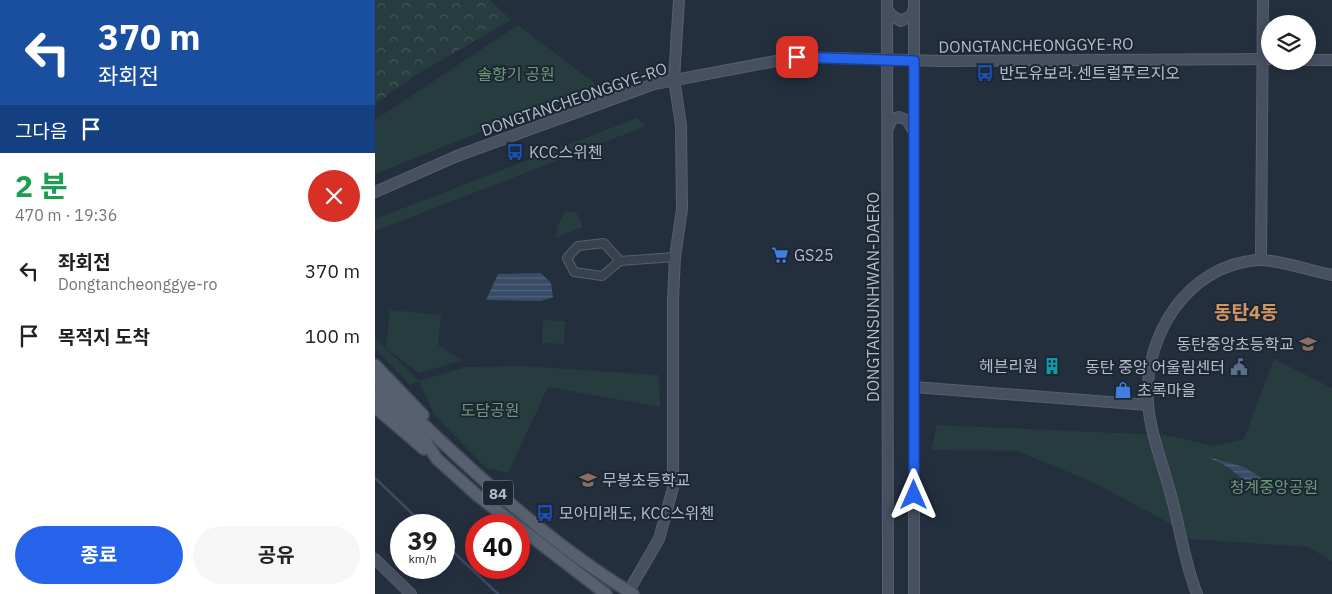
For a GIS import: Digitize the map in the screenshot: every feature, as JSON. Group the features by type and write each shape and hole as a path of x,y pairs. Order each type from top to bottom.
{"main road":[{"path":"375,365 433,427 448,448"},
{"name":"84","path":"375,379 505,499 569,550 629,593"},
{"name":"84","path":"375,393 425,442 437,459 478,496 501,514"},
{"path":"375,407 409,438 437,459"},
{"name":"84","path":"530,536 606,594"}],"street":[{"path":"629,593 659,539 673,488 675,257 682,209 681,125 674,79 679,0"},
{"path":"1263,0 1264,15"},
{"path":"887,3 891,15 901,21 912,15 914,3"},
{"name":"DONGTANSUNHWAN-DAERO","path":"887,3 888,594"},
{"path":"914,3 914,594"},
{"name":"DONGTANCHEONGGYE-RO","path":"375,192 457,156 654,84 797,57 914,61 1261,59"},
{"path":"1316,60 1332,60"},
{"path":"1261,260 1267,70"},
{"path":"887,131 892,119 899,117 907,120 914,134"},
{"path":"620,262 604,243 578,246 567,258 573,272 602,276 620,262 675,257"},
{"path":"1197,594 1183,550 1148,405 1148,384 1154,353 1165,321 1195,285 1225,266 1261,260 1332,275"},
{"path":"914,388 1148,405"},
{"path":"375,559 411,594"}],"green space":[{"path":"375,0 490,0 511,20 419,73 375,104"},
{"name":"솔향기 공원","path":"518,25 597,85 375,174 375,120"},
{"path":"637,118 646,126 375,231 375,219"},
{"path":"565,212 576,212 583,227 555,238 558,225"},
{"path":"390,310 441,315 438,345 462,360 419,373 386,348"},
{"path":"543,320 565,321 564,344 542,343"},
{"path":"375,338 419,381 410,385 375,349"},
{"name":"청계중앙공원","path":"1274,359 1332,388 1332,562 1309,547 1188,539 1166,521 1090,481 1017,451 931,450 937,425 1165,435 1215,446 1244,439"},
{"name":"도담공원","path":"522,366 659,375 660,407 548,387 508,473 486,468 434,414 419,381 466,367"}],"water":[{"path":"541,273 551,283 553,297 541,301 486,300 498,274"},
{"path":"1208,457 1244,467 1284,492 1246,482 1228,467"}],"waterway":[{"path":"375,478 413,514"},
{"path":"455,553 498,594"}],"place":[{"name":"반도유보라.센트럴푸르지오","path":"985,73"},
{"name":"KCC스위첸","path":"515,152"},
{"name":"GS25","path":"780,255"},
{"name":"동탄중앙초등학교","path":"1308,344"},
{"name":"헤븐리원","path":"1052,366"},
{"name":"동탄 중앙 어울림센터","path":"1239,367"},
{"name":"초록마을","path":"1123,390"},
{"name":"무봉초등학교","path":"588,480"},
{"name":"모아미래도, KCC스위첸","path":"545,513"}],"district":[{"name":"동탄4동","path":"1246,312"}],"route":[{"path":"797,57 914,61 914,495"}]}
